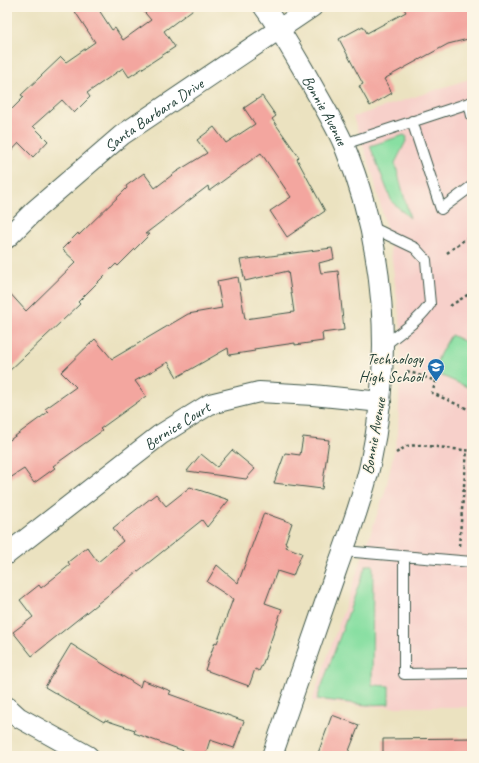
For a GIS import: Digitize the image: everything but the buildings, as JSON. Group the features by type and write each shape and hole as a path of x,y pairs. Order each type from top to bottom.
{"street":[{"name":"Bonnie Avenue","path":"264,7 280,28 344,144 361,194 374,244 382,297 384,346 381,402 370,466 343,551 272,756"},
{"name":"Santa Barbara Drive","path":"7,238 35,210 122,135 312,7"},
{"name":"Bernice Court","path":"7,554 160,435 210,404 259,392 313,395 381,402"},
{"path":"7,707 18,717 88,756"}],"lane":[{"path":"344,144 470,102 472,116"},
{"path":"412,121 441,209 472,186"},
{"path":"368,225 415,248 426,260 430,304 417,320 407,326 384,346"},
{"path":"343,551 472,562"},
{"path":"404,557 404,674 472,673"}],"path":[{"path":"447,253 472,234"},
{"path":"450,306 472,292"},
{"path":"407,371 436,381 432,393 472,412"},
{"path":"396,453 407,446 472,451"},
{"path":"465,549 458,549 467,450"}],"shaded area":[{"name":"Technology High School","path":"472,78 472,707 367,707 312,701 385,492 398,434 401,330 390,245 373,175 353,117"}],"green space":[{"path":"404,135 407,137 406,141 395,163 410,218 392,202 370,146"},
{"path":"451,335 472,345 472,389 433,372 440,354"},
{"path":"366,565 373,565 372,685 389,686 389,704 367,705 317,699"}],"place":[{"name":"Technology High School","path":"436,382"}]}
